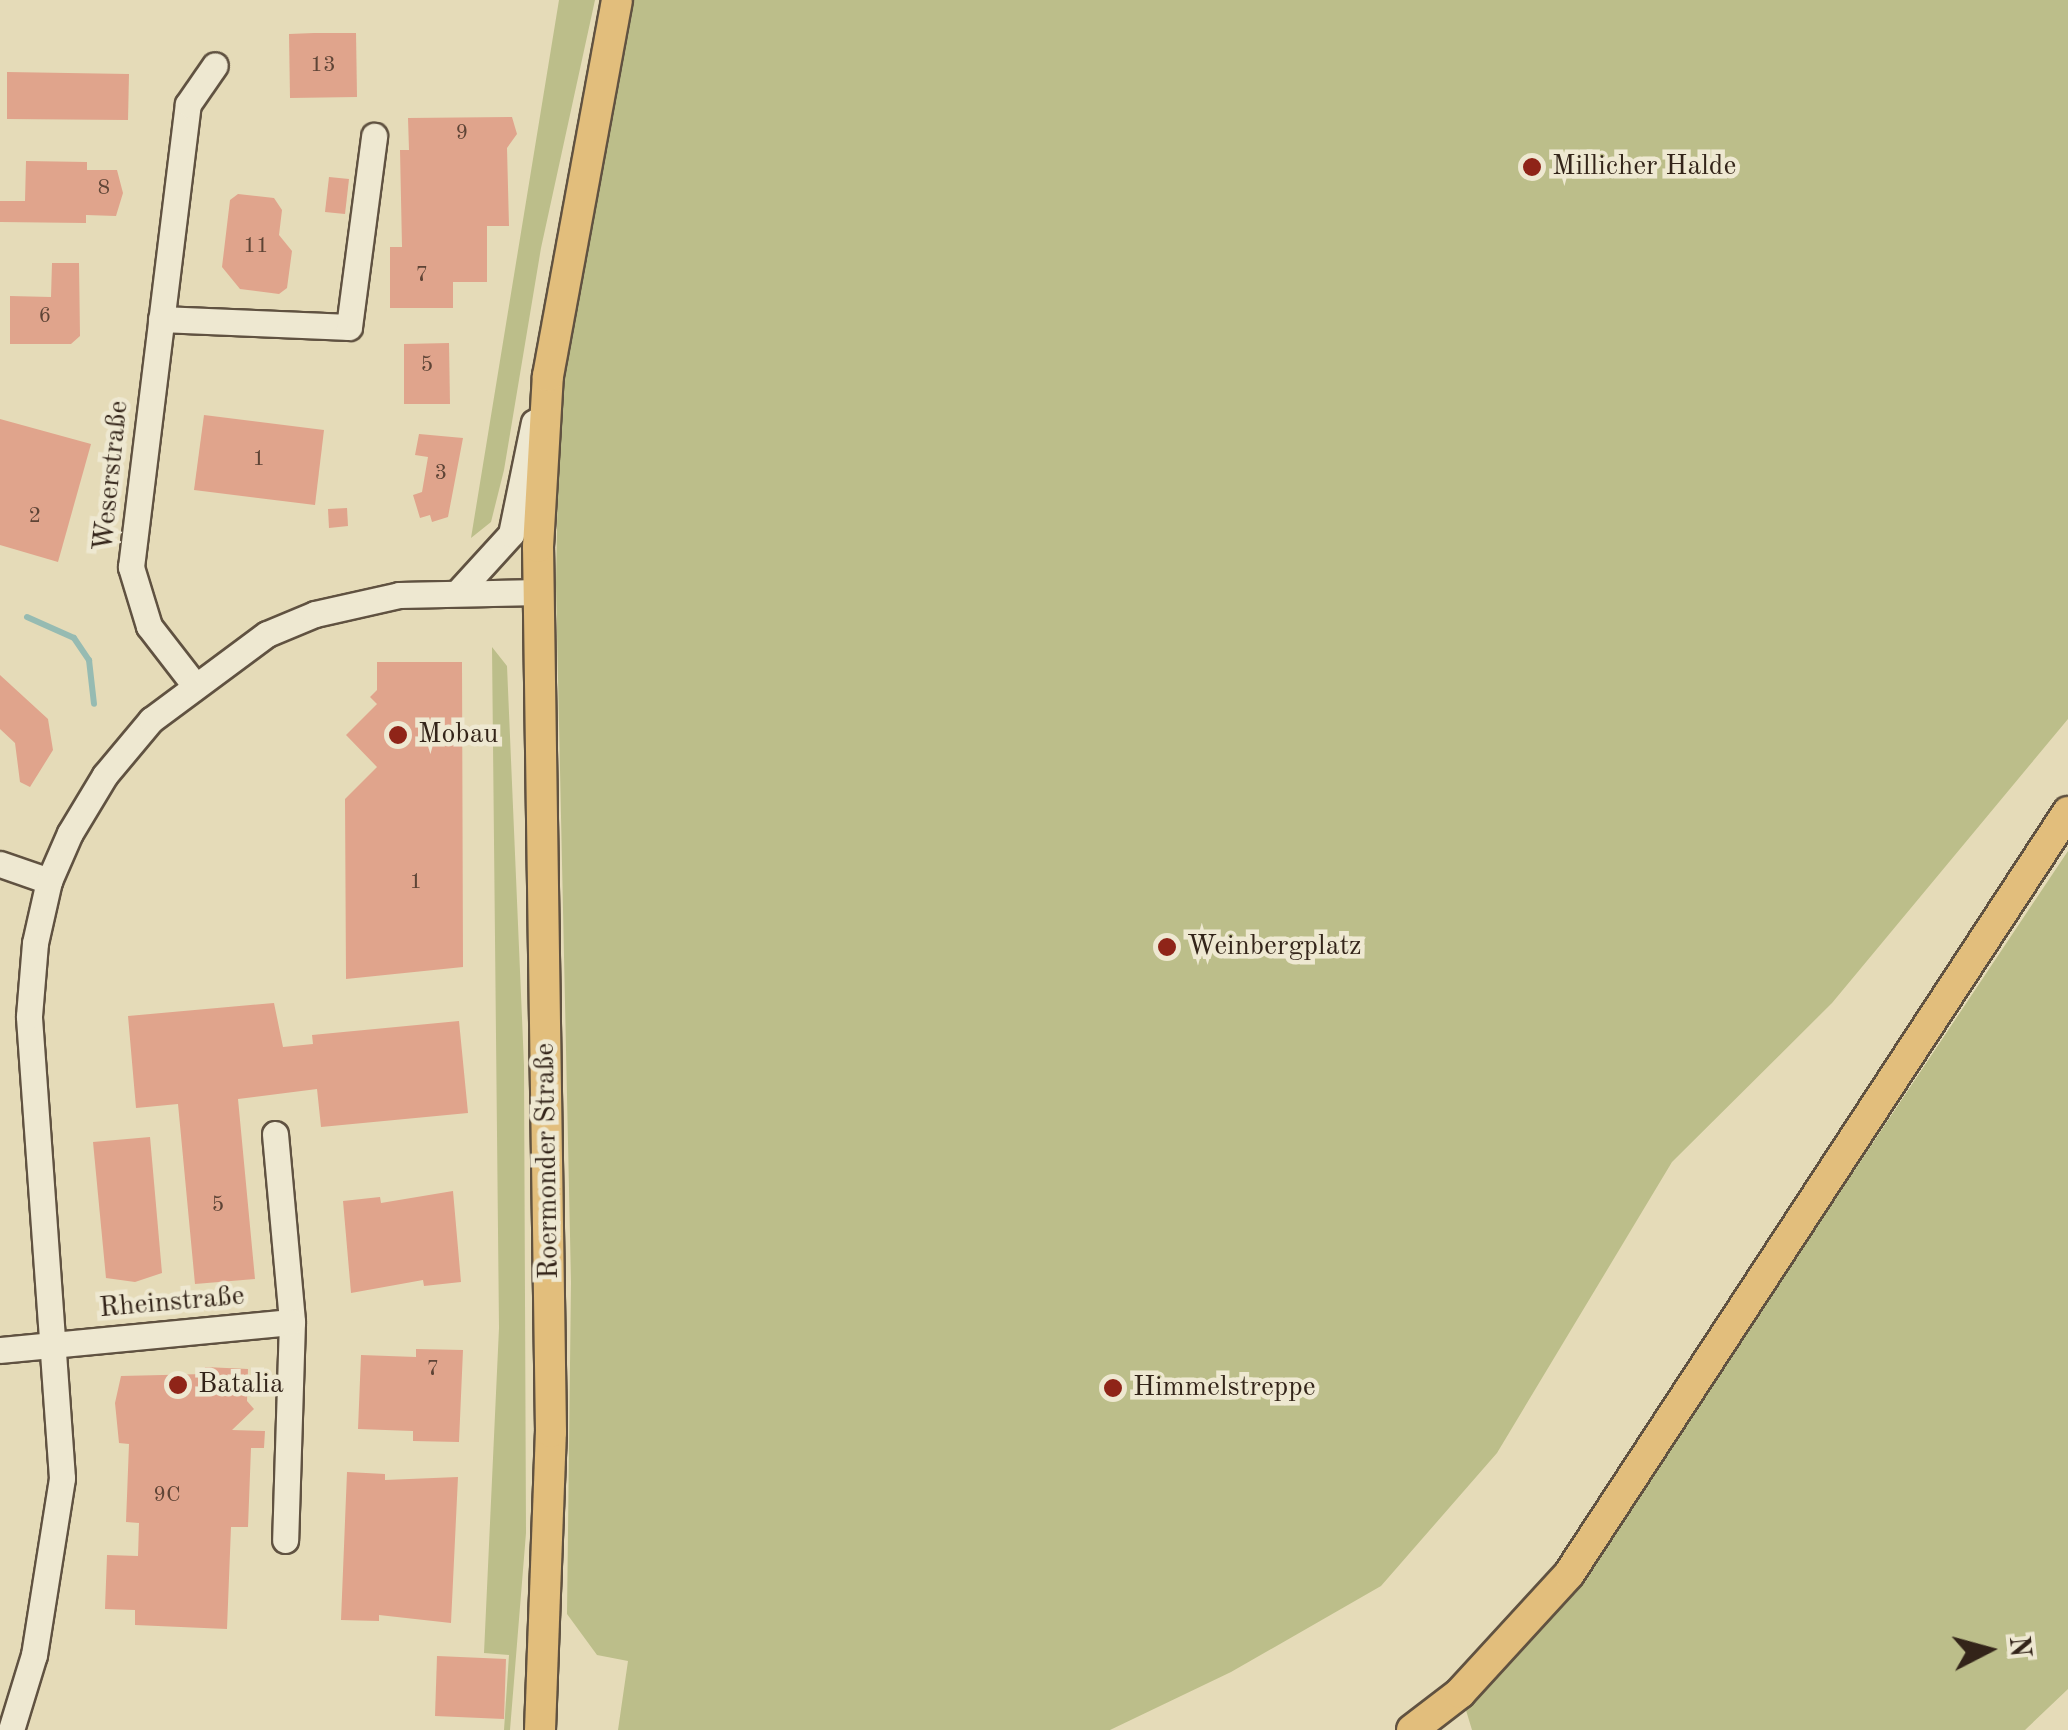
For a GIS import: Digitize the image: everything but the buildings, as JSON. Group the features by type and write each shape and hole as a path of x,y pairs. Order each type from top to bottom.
{"main road":[{"name":"Roermonder Straße","path":"540,1730 552,1432 539,592 548,376 616,0"},
{"path":"1412,1730 1460,1693 1569,1574 2068,812"}],"street":[{"name":"Weserstraße","path":"193,683 149,626 131,567 188,104 215,65"},
{"path":"161,318 348,327 374,136"},
{"path":"460,590 512,534 548,376"},
{"path":"11,1730 34,1655 62,1478 57,1344 28,1016 50,881 106,775 151,720 193,683 267,634 315,614 460,590 539,592"},
{"path":"0,864 50,881"},
{"path":"275,1134 292,1322 286,1540"},
{"name":"Rheinstraße","path":"0,1350 292,1322"}],"green space":[{"path":"559,0 595,0 541,248 504,470 491,522 471,538"},
{"path":"628,0 2068,0 2068,719 1832,1003 1672,1162 1497,1453 1381,1586 1231,1672 1110,1730 618,1730 628,1661 597,1655 567,1614 571,1282 556,584 560,360"},
{"path":"492,647 507,666 524,1065 526,1533 510,1730 504,1730 509,1655 484,1653 499,1328"},
{"path":"2068,851 2068,1689 2025,1730 1472,1730 1465,1707 1634,1500"}],"waterway":[{"path":"27,617 74,638 89,660 94,704"}],"place":[{"name":"Millicher Halde","path":"1532,167"},
{"name":"Mobau","path":"398,735"},
{"name":"Weinbergplatz","path":"1167,947"},
{"name":"Batalia","path":"178,1385"},
{"name":"Himmelstreppe","path":"1113,1388"}]}
